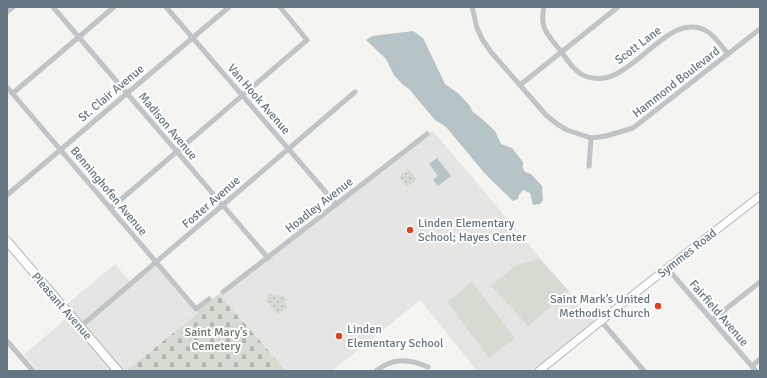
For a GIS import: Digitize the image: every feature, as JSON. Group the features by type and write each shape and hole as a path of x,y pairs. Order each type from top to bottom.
{"main road":[{"name":"Symmes Road","path":"539,371 667,268 760,196"},
{"name":"Pleasant Avenue","path":"7,241 118,371"}],"street":[{"path":"7,12 13,7"},
{"name":"Madison Avenue","path":"53,7 268,258"},
{"path":"13,94 114,7"},
{"name":"Van Hook Avenue","path":"166,7 336,204"},
{"name":"St. Clair Avenue","path":"7,195 229,7"},
{"path":"111,208 307,40 280,7"},
{"name":"Hammond Boulevard","path":"472,7 477,28 482,39 491,52 546,115 556,124 567,130 591,138 606,136 633,128 760,29"},
{"name":"Scott Lane","path":"544,7 542,20 546,34 572,67 584,76 596,79 608,78 622,71 666,36 685,27 707,31 716,39 728,54"},
{"path":"520,85 618,7"},
{"name":"Benninghofen Avenue","path":"7,87 196,309 209,299"},
{"name":"Foster Avenue","path":"80,327 355,92"},
{"name":"Hoadley Avenue","path":"223,292 427,134"},
{"path":"589,166 591,138"},
{"name":"Fairfield Avenue","path":"667,268 756,371"},
{"path":"712,320 760,282"},
{"path":"602,321 644,371"},
{"path":"7,341 33,371"},
{"path":"752,366 760,359"},
{"path":"376,371 383,366 398,360 415,362 428,367"}],"shaded area":[{"path":"413,31 423,38 445,84 459,94 470,106 472,111 495,131 501,144 512,148 523,162 525,172 531,174 542,186 543,200 540,204 533,205 530,193 523,190 518,199 513,201 487,176 446,127 435,120 409,89 402,84 394,75 386,59 366,40 372,36"},
{"name":"Linden Elementary School; Hayes Center","path":"433,131 597,325 539,371 477,371 420,300 332,371 286,371 219,294 268,258 427,134"},
{"path":"437,158 451,176 438,186 433,180 438,176 429,164"},
{"path":"115,264 132,284 155,264 198,313 126,371 38,371 24,355 73,312 66,305"}],"green space":[{"path":"408,169 417,179 407,187 399,177"},
{"path":"539,259 569,291 528,326 491,286 516,265"},
{"path":"472,282 515,338 489,358 447,302"},
{"name":"Saint Mary’s Cemetery","path":"219,294 286,371 126,371 198,313 197,310"},
{"path":"269,294 284,296 287,300 284,302 288,307 278,315 266,301"}],"place":[{"name":"Linden Elementary School; Hayes Center","path":"410,230"},
{"name":"Saint Mark’s United Methodist Church","path":"658,306"},
{"name":"Linden Elementary School","path":"339,336"}]}
